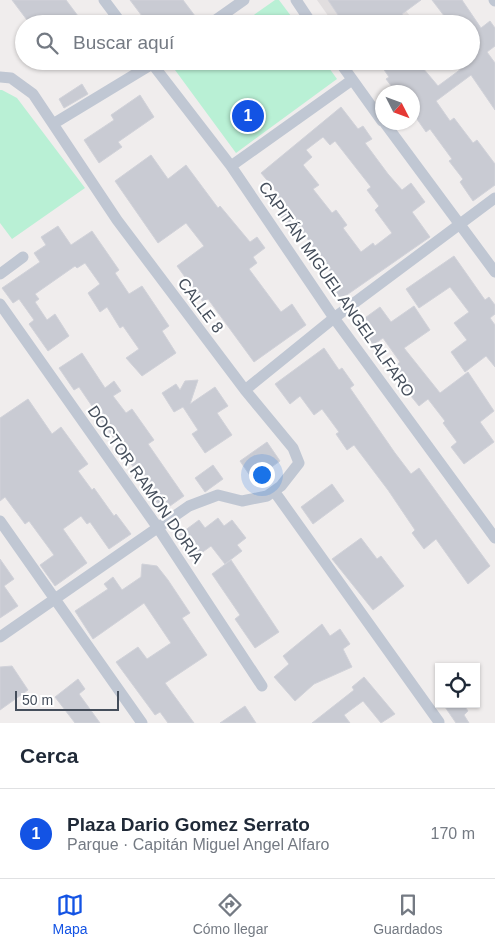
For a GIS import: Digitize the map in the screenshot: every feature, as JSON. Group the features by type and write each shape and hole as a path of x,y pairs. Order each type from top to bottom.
{"street":[{"path":"104,0 115,15"},
{"path":"223,15 244,0"},
{"path":"296,0 306,15"},
{"path":"53,124 140,70"},
{"name":"CAPITÁN MIGUEL ANGEL ALFARO","path":"159,70 231,166 334,318 495,538"},
{"path":"345,70 375,111"},
{"name":"CALLE 8","path":"0,77 12,78 33,94 117,220 245,390 294,448 298,463 292,475 267,496 249,500 218,495 189,506 158,528"},
{"path":"231,166 352,80"},
{"path":"389,130 495,272"},
{"path":"245,390 334,318 495,198"},
{"path":"0,274 23,257"},
{"name":"DOCTOR RAMÓN DORIA","path":"0,304 158,528 262,686"},
{"path":"274,491 439,722"},
{"path":"0,521 142,723"},
{"path":"0,637 158,528"}],"shaded area":[{"path":"317,0 398,0 409,15 328,15"}],"green space":[{"path":"275,0 279,0 290,15 254,15"},
{"path":"175,70 330,70 337,79 236,153"},
{"path":"0,90 17,98 85,188 12,239 0,223"}],"building":[{"path":"12,0 66,0 77,15 23,15"},
{"path":"130,0 183,0 194,15 141,15"},
{"path":"328,0 421,0 403,15 338,15"},
{"path":"432,0 462,0 472,15 443,15"},
{"path":"490,21 495,28 495,46 487,52 495,63 495,110 471,75 436,101 450,121 454,118 473,143 477,140 495,164 495,185 473,201 460,182 463,179 449,161 452,159 430,129 426,132 420,123 420,85 391,85 386,79 389,77 384,70 425,70 438,86 460,70 480,70 480,27 481,28"},
{"path":"82,84 88,94 64,108 59,99"},
{"path":"140,95 154,117 118,142 122,147 99,163 84,140 114,120 111,115"},
{"path":"341,107 358,129 363,126 372,139 365,143 402,190 411,183 425,202 412,212 430,237 341,299 326,278 332,274 300,228 294,233 281,217 287,212 273,195 277,192 261,173","holes":["323,137 330,145 335,141 371,187 367,190 379,206 375,210 392,233 375,246 373,243 361,252 343,228 347,225 336,210 332,213 313,189 319,185 303,165 312,157 306,150"]},
{"path":"151,155 168,179 186,165 218,208 220,206 250,242 257,237 265,248 253,257 257,263 249,269 281,312 292,304 306,325 254,362 208,299 203,302 177,266 204,246 186,223 158,243 115,181"},
{"path":"58,226 71,245 92,231 119,270 115,273 129,294 142,286 169,326 162,331 176,353 142,376 126,358 139,349 123,326 120,328 107,307 100,312 88,293 100,284 85,263 77,268 75,266 35,294 39,299 35,302 47,320 55,314 69,336 48,351 29,324 34,320 19,299 13,303 2,288 40,262 34,253 46,245 41,237"},
{"path":"454,256 485,300 489,297 495,305 495,314 490,318 495,325 495,367 486,356 465,372 451,352 467,340 454,323 469,312 450,287 419,308 406,289"},
{"path":"414,306 430,330 404,348 440,393 468,372 494,411 480,422 494,442 464,464 451,447 457,442 443,423 445,421 428,399 419,406 390,370 400,362 383,338 373,345 358,323 380,307 391,322"},
{"path":"324,348 339,370 342,368 354,385 350,388 395,453 411,474 419,468 490,566 468,584 436,539 424,549 412,533 415,530 388,490 354,445 347,450 336,434 339,432 322,409 314,415 300,396 290,404 275,384"},
{"path":"82,353 105,388 114,381 121,391 113,396 126,413 132,409 154,440 148,444 184,496 163,511 79,387 74,390 59,368"},
{"path":"198,380 190,404 215,387 228,406 217,413 232,435 205,453 192,434 198,430 183,407 174,412 162,393 176,384 180,390 185,381"},
{"path":"28,399 52,434 61,427 88,464 78,471 92,490 94,488 114,516 116,514 131,534 109,549 90,522 87,524 81,516 63,529 87,563 55,586 40,565 54,555 29,521 25,524 5,497 0,501 0,418"},
{"path":"267,442 280,461 253,480 240,461"},
{"path":"213,465 223,479 205,492 195,478"},
{"path":"332,484 344,501 313,524 301,507"},
{"path":"218,518 224,526 232,520 246,538 237,545 242,551 225,564 211,546 193,559 176,537 199,520 205,528"},
{"path":"361,538 377,559 381,556 404,586 373,610 332,559"},
{"path":"0,559 14,579 4,586 18,606 0,618"},
{"path":"231,560 279,632 255,648 235,619 240,615 212,574"},
{"path":"142,564 157,566 168,580 190,613 182,618 207,655 165,683 194,723 168,723 160,712 155,715 116,662 138,647 147,659 171,643 144,603 93,639 75,611 108,589 104,584 113,577 122,590 141,577"},
{"path":"322,624 330,636 340,629 350,644 343,649 352,667 314,684 295,701 274,677 289,664 283,656"},
{"path":"12,666 28,690 0,710 0,667"},
{"path":"364,677 395,714 381,723 363,701 344,715 350,723 312,723 354,690 352,687"},
{"path":"78,679 85,689 79,694 100,723 75,723 55,697"},
{"path":"245,706 256,723 220,723"},
{"path":"446,708 466,708 468,711 464,715 469,723 456,723"}],"place":[{"name":"Plaza Dario Gomez Serrato","path":"248,116"}]}
